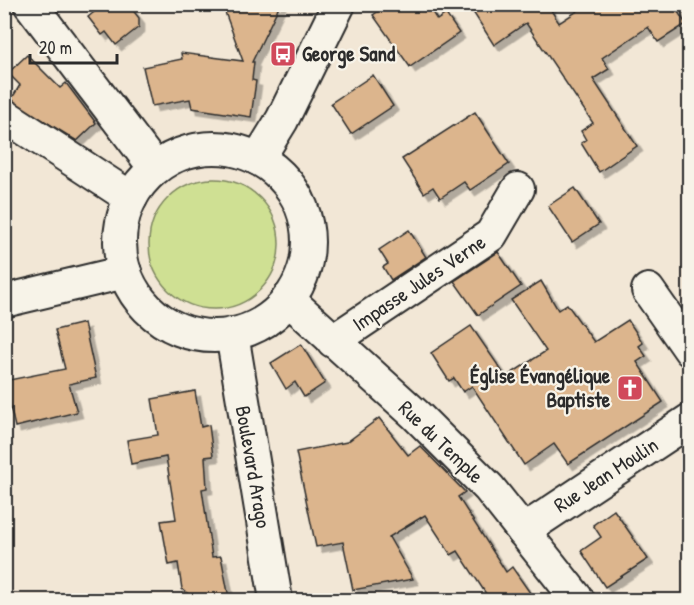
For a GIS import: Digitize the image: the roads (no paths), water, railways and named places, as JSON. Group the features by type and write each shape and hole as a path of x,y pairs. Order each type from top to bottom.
{"street":[{"path":"30,4 155,168"},
{"path":"258,159 282,120 339,4"},
{"path":"4,115 131,198"},
{"path":"213,148 228,149 258,159 284,179 297,199 305,222 307,254 303,270 288,299 269,318 232,334 198,334 167,323 141,301 125,272 121,257 121,227 131,198 141,182 155,168 182,153 213,148"},
{"name":"Impasse Jules Verne","path":"333,341 491,235 518,189"},
{"path":"4,301 125,272"},
{"path":"648,291 690,350"},
{"name":"Rue du Temple","path":"288,299 416,415 489,488 578,600"},
{"name":"Boulevard Arago","path":"232,334 276,600"},
{"name":"Rue Jean Moulin","path":"523,531 690,420"}],"place":[{"name":"George Sand","path":"283,54"},
{"name":"Église Évangélique Baptiste","path":"630,388"}]}
